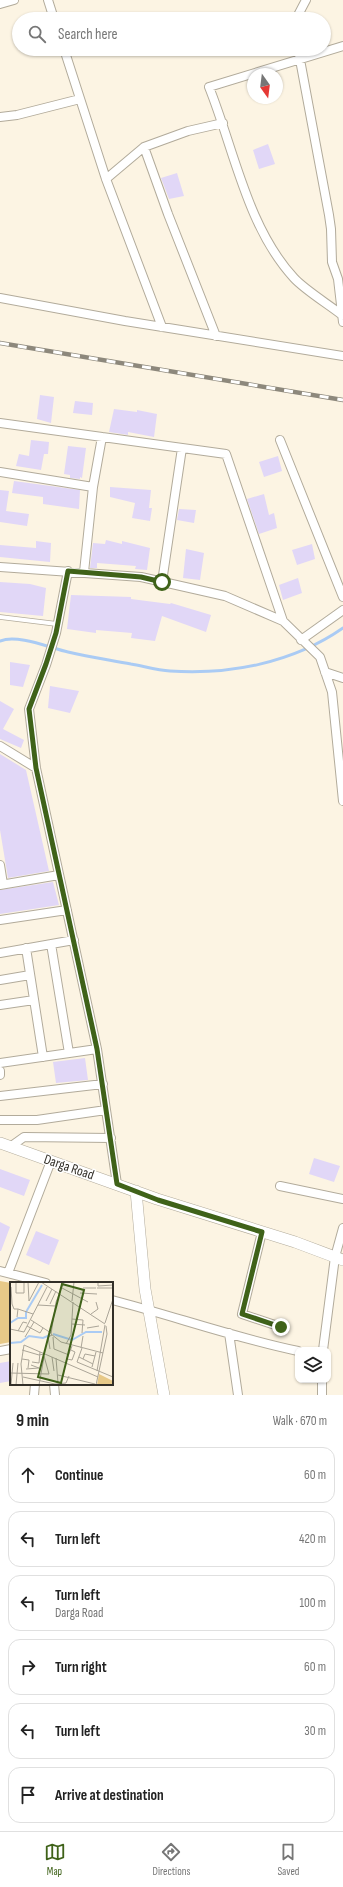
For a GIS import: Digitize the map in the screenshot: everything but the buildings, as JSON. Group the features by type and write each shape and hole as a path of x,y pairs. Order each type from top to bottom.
{"street":[{"path":"0,4 12,0"},
{"path":"48,0 52,12"},
{"path":"300,12 306,0"},
{"path":"331,49 343,46"},
{"path":"66,56 106,179 162,327"},
{"path":"307,56 209,87 223,123 247,196 270,244 294,278 343,319"},
{"path":"300,58 329,215 332,262 338,279 343,319"},
{"path":"0,116 17,115 80,99"},
{"path":"106,179 144,147 188,131 223,123"},
{"path":"144,147 168,214 216,336"},
{"path":"0,298 162,327 343,356"},
{"path":"0,423 226,454 283,620 302,641 320,657 332,692 343,801"},
{"path":"84,572 93,487 102,437"},
{"path":"280,440 343,597"},
{"path":"162,582 182,448"},
{"path":"0,472 93,487"},
{"path":"0,567 141,577 225,596 283,620"},
{"path":"68,571 56,633 29,709 36,768 97,1049 117,1184"},
{"path":"302,641 343,610"},
{"path":"325,672 343,678"},
{"path":"0,746 36,768"},
{"path":"0,865 2,885 59,875"},
{"path":"0,920 67,910"},
{"path":"0,952 74,940"},
{"path":"51,944 70,1053"},
{"path":"26,948 43,1057"},
{"path":"0,980 30,975"},
{"path":"0,1005 34,1000"},
{"path":"0,1063 97,1049"},
{"path":"0,1096 103,1084"},
{"path":"0,1120 37,1120 106,1110"},
{"path":"5,1145 24,1138 111,1138"},
{"name":"Darga Road","path":"5,1145 136,1190 158,1200 262,1232 339,1258"},
{"path":"39,1282 4,1272 51,1161"},
{"path":"280,1186 343,1200"},
{"path":"136,1190 149,1309 164,1395"},
{"path":"324,1347 343,1228"},
{"path":"262,1232 242,1314 281,1327"},
{"path":"113,1300 149,1309 262,1343 295,1350"},
{"path":"229,1333 238,1395"},
{"path":"0,1351 10,1349"},
{"path":"322,1383 322,1395"},
{"path":"34,1395 35,1385"},
{"path":"54,1385 55,1395"}],"lane":[{"path":"0,617 58,624"}],"shaded area":[{"path":"0,1281 10,1283 10,1342 0,1344"}],"waterway":[{"path":"0,641 7,639 25,640 76,654 165,670 192,672 237,668 282,658 324,640 343,628"}],"railway":[{"path":"0,343 343,400"}],"route":[{"path":"162,582 141,577 68,571 56,633 29,709 36,768 97,1049 117,1184 136,1190 158,1200 262,1232 241,1311 244,1316 281,1327"}]}
